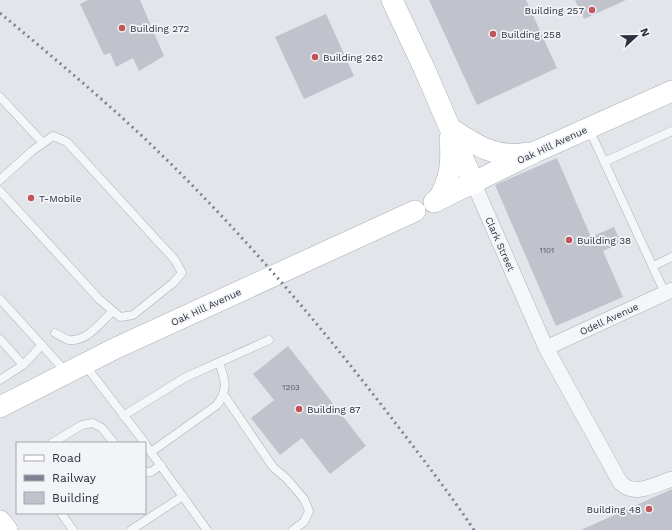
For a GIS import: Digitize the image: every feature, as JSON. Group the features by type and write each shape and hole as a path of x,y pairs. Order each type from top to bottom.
{"street":[{"name":"Clark Street","path":"392,0 546,348 620,482 624,488 636,490 672,479"},
{"name":"Oak Hill Avenue","path":"449,128 452,158 446,188 436,202 535,152 672,91"},
{"path":"449,128 474,145 494,153 518,155 535,152"},
{"name":"Oak Hill Avenue","path":"0,408 76,369 415,211"},
{"name":"Odell Avenue","path":"546,348 670,291"},
{"path":"0,521 6,530"}],"lane":[{"path":"0,97 44,143"},
{"path":"588,128 653,266 670,291"},
{"path":"604,162 672,131"},
{"path":"0,180 53,136 66,142 175,260 182,273 133,315 120,318 0,191"},
{"path":"653,266 672,257"},
{"path":"0,299 42,345 76,369 123,416 144,442"},
{"path":"55,333 68,340 79,340 87,336 113,310"},
{"path":"0,340 23,365"},
{"path":"123,416 186,378 269,340"},
{"path":"0,380 23,365 42,345"},
{"path":"151,452 216,405 224,395 226,383 219,362"},
{"path":"224,395 273,467 287,478 304,499 309,511 304,522 293,530"},
{"path":"54,442 82,425 93,423 102,428 113,442"},
{"path":"146,444 183,496 204,529"},
{"path":"146,472 151,472 161,465"},
{"path":"131,530 183,496"},
{"path":"62,514 74,530"}],"building":[{"name":"Building 272","path":"88,0 140,0 164,56 139,71 133,58 116,67 110,53 104,55 80,4"},
{"name":"Building 258","path":"429,0 526,0 557,68 477,105"},
{"name":"Building 257","path":"575,0 626,0 584,19"},
{"name":"Building 262","path":"326,14 354,76 304,99 275,37"},
{"name":"Building 38","path":"557,158 591,237 614,227 621,243 603,251 623,297 556,326 495,185"},
{"name":"Building 87","path":"288,346 366,446 330,474 302,438 280,455 251,418 274,400 253,374"},
{"name":"Building 48","path":"672,489 672,530 581,530"}],"railway":[{"path":"0,13 90,89 142,136 240,236 272,271 361,379 454,501 474,530"}],"place":[{"name":"Building 257","path":"592,10"},
{"name":"Building 272","path":"122,28"},
{"name":"Building 258","path":"493,34"},
{"name":"Building 262","path":"315,57"},
{"name":"T-Mobile","path":"31,198"},
{"name":"Building 38","path":"569,240"},
{"name":"Building 87","path":"299,409"},
{"name":"Building 48","path":"649,509"}]}
